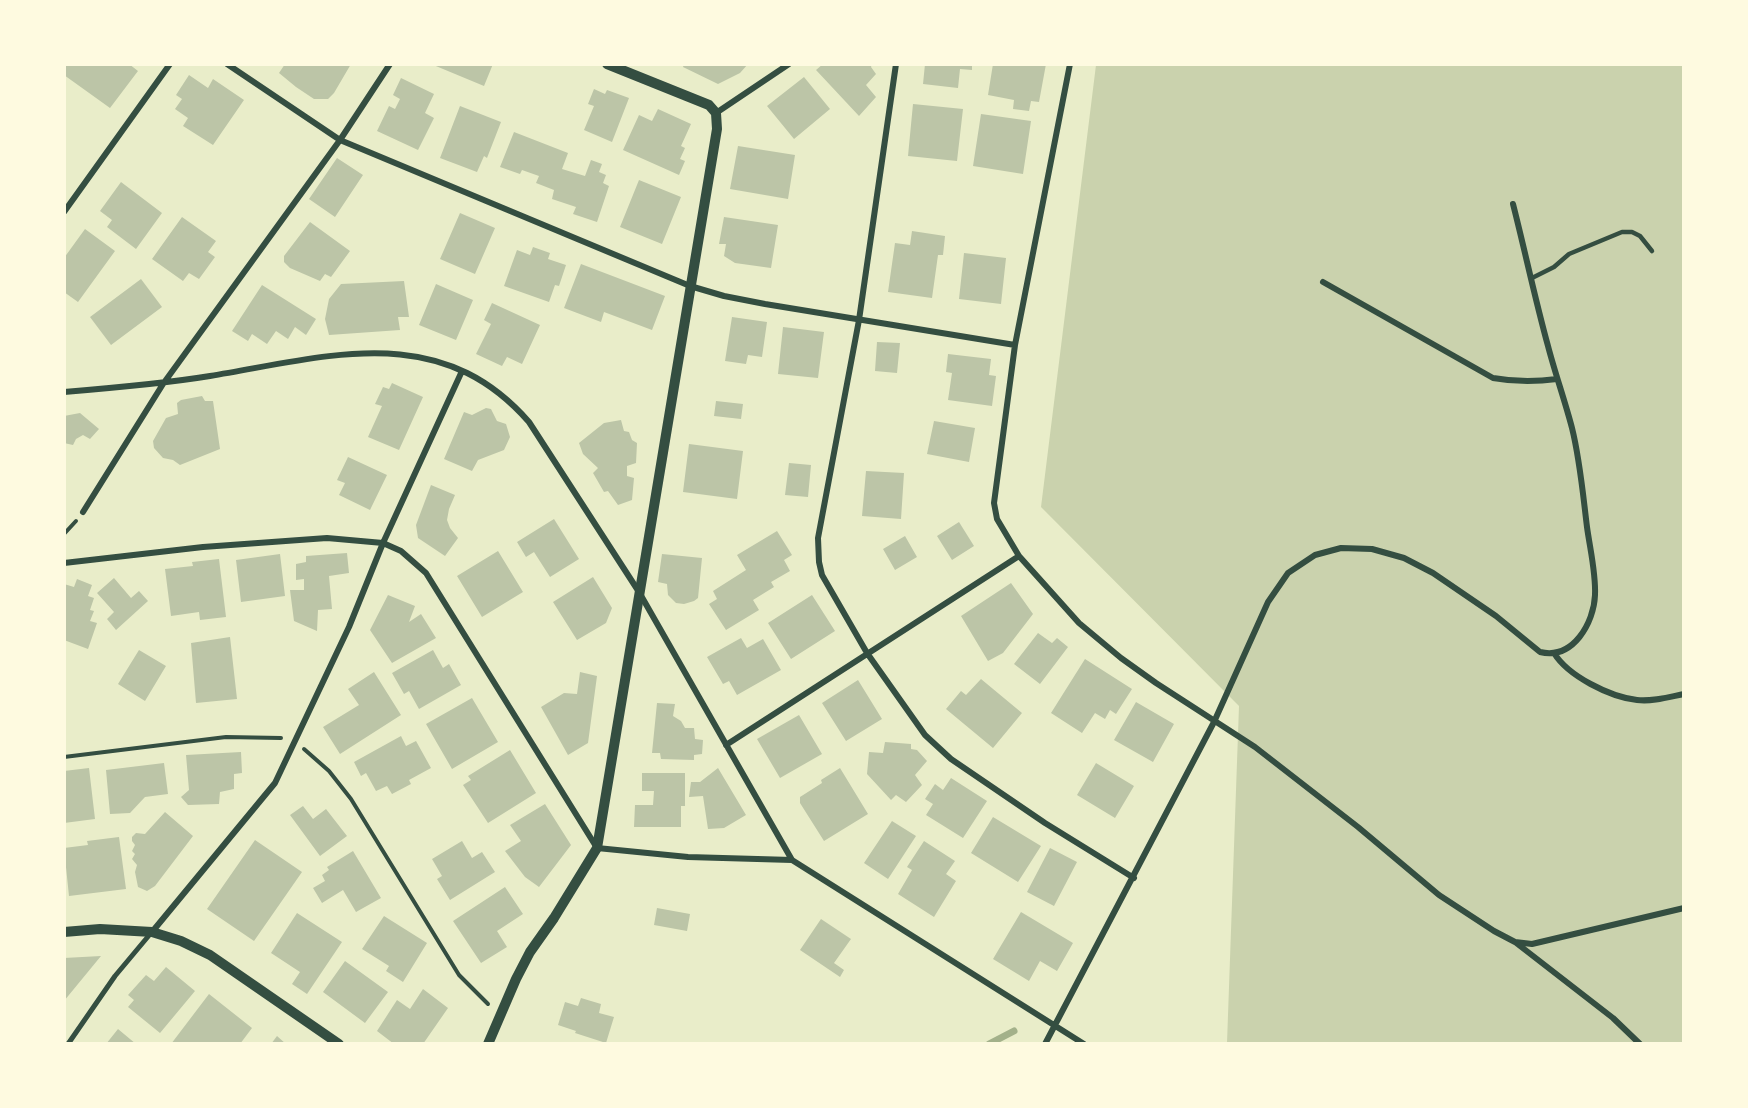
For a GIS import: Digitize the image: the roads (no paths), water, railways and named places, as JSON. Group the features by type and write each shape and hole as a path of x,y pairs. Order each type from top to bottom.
{"street":[{"path":"64,212 170,64"},
{"path":"226,64 340,140 690,286 724,296 1014,345"},
{"path":"83,512 163,384 340,140 390,64"},
{"path":"488,1044 530,952 597,848 717,129 716,113 709,105 607,64"},
{"path":"716,113 789,64"},
{"path":"896,64 859,320 818,538 822,575 867,653 925,735 951,759 1045,823 1134,878"},
{"path":"1070,64 1014,345 994,503 997,519 1019,556 1078,623 1156,683 1255,747 1304,784 1439,895 1515,942 1613,1018 1640,1044"},
{"path":"1045,1044 1214,722 1268,602 1288,573 1315,555 1341,548 1372,549 1404,558 1433,573 1496,616 1540,652 1554,653 1564,650 1575,642 1588,627 1595,593 1572,430 1513,204"},
{"path":"1323,282 1493,378 1511,382 1557,379"},
{"path":"64,393 163,384 332,356 368,353 398,353 430,358 478,377 515,405 530,422 639,592 792,860 1084,1044"},
{"path":"68,1044 116,976 275,783 349,627 383,543 462,371"},
{"path":"64,563 203,547 327,538 383,543 401,551 426,573 597,848"},
{"path":"726,745 1019,556"},
{"path":"1554,653 1567,669 1594,685 1620,696 1638,700 1663,699 1683,694"},
{"path":"597,848 688,857 792,860"},
{"path":"1515,942 1532,944 1683,908"},
{"path":"64,932 100,929 152,932 181,941 210,955 339,1044"}],"lane":[{"path":"1532,278 1554,267 1569,254 1622,232 1632,232 1640,236 1652,251"}],"waterway":[{"path":"989,1044 1014,1031"}]}
